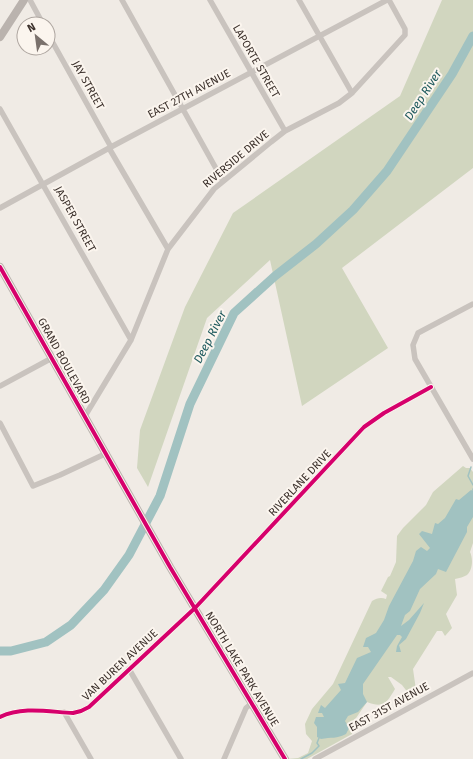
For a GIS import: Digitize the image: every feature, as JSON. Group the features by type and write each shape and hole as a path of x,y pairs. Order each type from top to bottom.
{"street":[{"path":"0,37 24,0"},
{"path":"30,0 39,16"},
{"path":"122,0 222,181"},
{"name":"LAPORTE STREET","path":"210,0 286,132"},
{"path":"299,0 352,93"},
{"name":"EAST 27TH AVENUE","path":"0,208 110,147 388,0"},
{"name":"RIVERSIDE DRIVE","path":"84,416 131,340 168,249 214,189 252,156 286,132 339,103 352,93 405,35 405,29 388,0"},
{"name":"JAY STREET","path":"56,49 168,249"},
{"name":"JASPER STREET","path":"0,109 131,340"},
{"name":"GRAND BOULEVARD","path":"0,267 84,416 107,453 111,464"},
{"path":"473,304 418,333 413,345 415,360 473,459"},
{"path":"0,386 52,358"},
{"name":"RIVERLANE DRIVE","path":"195,608 364,427 384,413 430,387"},
{"path":"0,423 33,486 107,453"},
{"name":"NORTH LAKE PARK AVENUE","path":"111,464 170,567 285,759"},
{"name":"VAN BUREN AVENUE","path":"0,717 7,713 20,710 64,712 81,711 89,707 195,608"},
{"path":"129,669 181,759"},
{"name":"EAST 31ST AVENUE","path":"315,759 473,673"},
{"path":"224,759 246,708 252,703"},
{"path":"64,712 91,759"}],"green space":[{"path":"442,0 473,0 473,168 342,268 388,348 302,406 270,260 207,318 148,487 137,468 140,430 185,307 233,213 400,96"},
{"path":"463,466 470,468 473,472 473,543 470,552 472,557 471,567 467,575 455,579 457,595 446,614 452,628 445,636 442,631 437,631 413,669 416,690 409,694 402,685 391,677 388,677 395,689 392,694 387,701 381,704 377,705 367,702 354,721 352,734 307,759 287,759 298,758 308,753 312,741 306,734 305,724 312,709 333,684 372,601 379,598 386,599 387,595 381,591 396,562 397,536 426,505 433,492"}],"water":[{"path":"471,490 473,491 473,517 467,527 467,532 446,572 438,569 436,574 420,589 410,611 405,615 401,626 409,620 424,603 406,639 399,645 401,652 396,652 397,646 402,637 397,635 363,684 363,694 367,702 358,712 348,716 345,721 349,728 346,734 343,736 321,739 317,737 317,727 314,723 316,717 324,717 322,713 318,713 321,705 325,708 341,690 338,684 345,683 357,658 371,652 368,647 363,647 366,638 376,633 384,620 389,606 413,561 416,551 421,547 427,551 430,548 419,534 422,531 432,534 435,523 438,524 445,518 456,499 459,500"}],"waterway":[{"name":"Deep River","path":"0,651 11,651 46,642 71,625 104,590 129,555 160,496 190,404 234,313 275,276 316,244 353,210 387,171 452,74 473,36"},
{"path":"471,467 468,476 473,485"},
{"path":"301,759 312,753 319,746 317,743 319,738"}],"cycle path":[{"path":"0,267 170,567 285,759"},
{"path":"0,717 27,711 73,713 89,707 195,608 364,427 384,413 431,387"}]}
